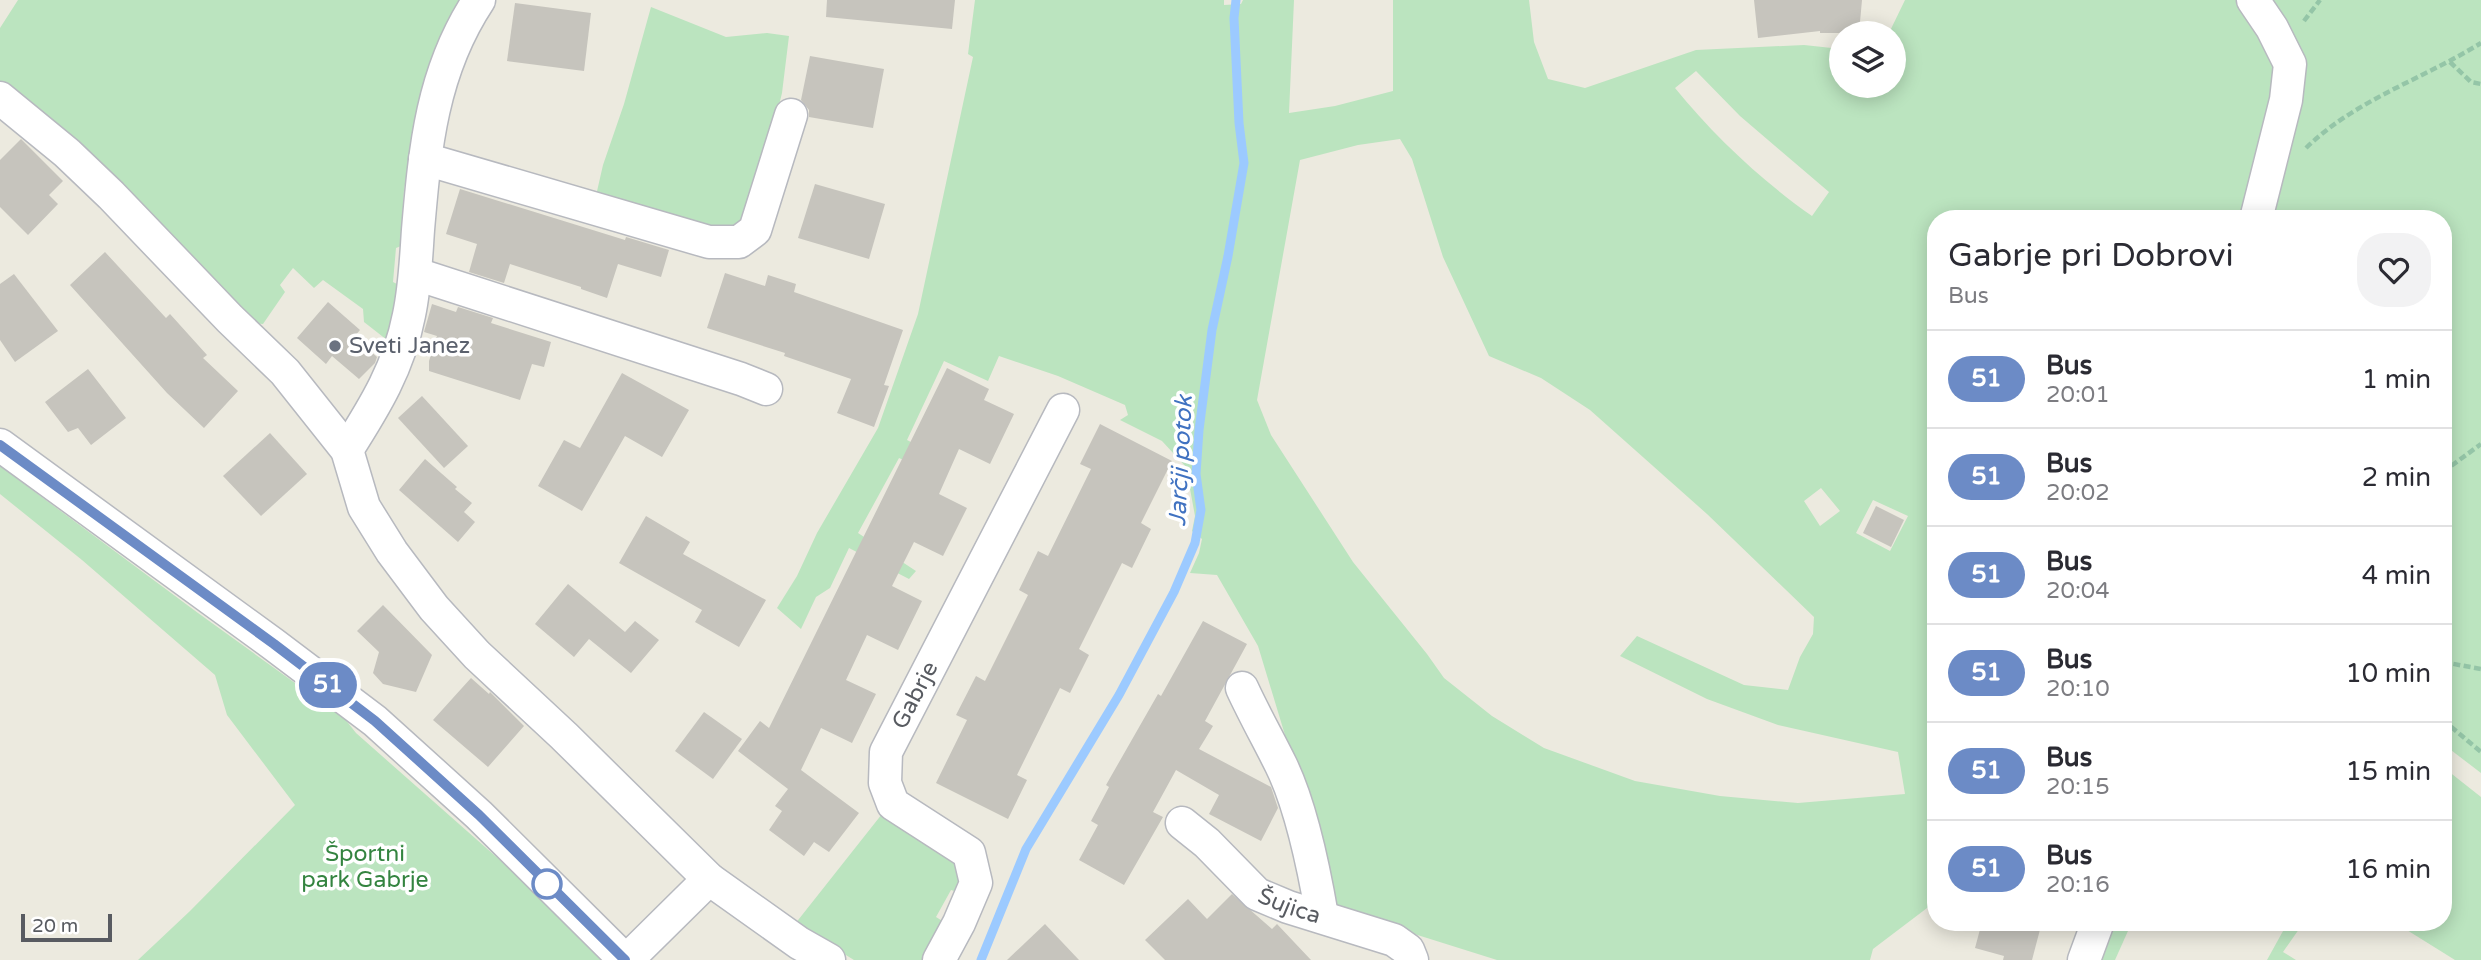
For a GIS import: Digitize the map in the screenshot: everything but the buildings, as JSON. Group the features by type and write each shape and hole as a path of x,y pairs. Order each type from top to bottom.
{"street":[{"path":"347,450 382,395 398,358 416,274 425,159 435,99 463,24 479,0"},
{"path":"2253,0 2272,28 2290,64 2286,100 2258,210"},
{"path":"0,98 67,153 111,195 285,372 347,450 365,507 392,552 434,608 477,655 564,736 709,879 799,943 829,960"},
{"path":"425,159 709,242 739,242 755,230 792,115"},
{"path":"416,274 766,389"},
{"name":"Gabrje","path":"939,960 976,883 969,853 893,804 885,783 886,752 1063,410"},
{"path":"0,445 274,644 375,721 479,815 626,960 709,879"},
{"path":"1242,688 1258,725 1282,766 1317,883 1322,916"},
{"name":"Šujica","path":"1182,823 1207,843 1257,894 1288,907 1394,940 1408,950 1412,960"},
{"path":"2084,960 2095,931"}],"path":[{"path":"2298,155 2349,112 2450,62 2481,43"},
{"path":"2450,62 2471,82 2481,84"},
{"path":"2452,465 2481,444"},
{"path":"2452,664 2481,669"},
{"path":"2452,728 2481,752"}],"green space":[{"path":"18,0 462,0 454,11 419,101 404,190 401,246 396,248 393,282 399,285 387,340 364,322 363,309 323,280 314,288 293,268 280,285 285,292 263,324 249,323 0,87 0,28"},
{"path":"975,0 1224,0 1224,5 1241,4 1243,0 1294,0 1289,113 1335,106 1393,91 1393,0 1529,0 1534,42 1548,79 1585,88 1696,50 1804,45 1829,48 1829,98 1906,98 1906,21 1895,21 1905,0 2244,0 2281,70 2251,210 1927,210 1927,908 1873,949 1870,960 1497,960 1338,910 1258,646 1217,575 1190,573 1202,539 1192,531 1195,516 1186,467 1162,441 1120,420 1128,415 1125,405 1058,376 999,356 988,381 944,361 907,440 940,457 934,474 899,458 858,533 916,571 909,579 849,548 830,588 816,597 801,629 777,608 878,428 918,314 973,57 968,54","holes":["1696,71 1740,116 1829,192 1812,216 1739,157 1675,88","1400,139 1412,159 1443,257 1489,356 1541,378 1590,410 1707,514 1814,617 1813,634 1800,657 1788,690 1744,685 1637,636 1620,656 1707,699 1778,725 1898,752 1905,794 1798,803 1720,796 1635,781 1544,748 1492,716 1444,678 1353,562 1271,435 1257,400 1300,160 1358,145","1821,488 1840,511 1820,526 1804,501","1873,500 1908,516 1890,551 1856,533"]},
{"path":"2262,0 2481,0 2481,773 2452,751 2452,210 2268,210 2297,87"},
{"path":"651,7 726,37 767,33 789,36 782,93 758,190 750,213 732,234 595,200"},
{"name":"Športni park Gabrje","path":"0,466 345,719 356,733 511,870 602,960 138,960 295,805 227,715 215,675 82,560 0,494"},
{"path":"2452,774 2481,797 2481,960 2455,960 2408,931 2452,931"},
{"path":"882,814 958,862 961,893 951,890 936,917 944,922 924,960 854,960 795,924"},
{"path":"2105,931 2128,931 2115,960 2095,960"},
{"path":"2283,931 2298,931 2283,952 2296,960 2267,960"}],"waterway":[{"name":"Jarčji potok","path":"981,960 1026,849 1119,695 1174,592 1195,543 1201,510 1196,474 1199,430 1212,330 1244,163 1239,123 1234,18 1236,0"}],"bus line":[{"name":"51","path":"0,445 274,644 375,721 479,815 625,960"}],"place":[{"name":"Sveti Janez","path":"335,346"}]}
